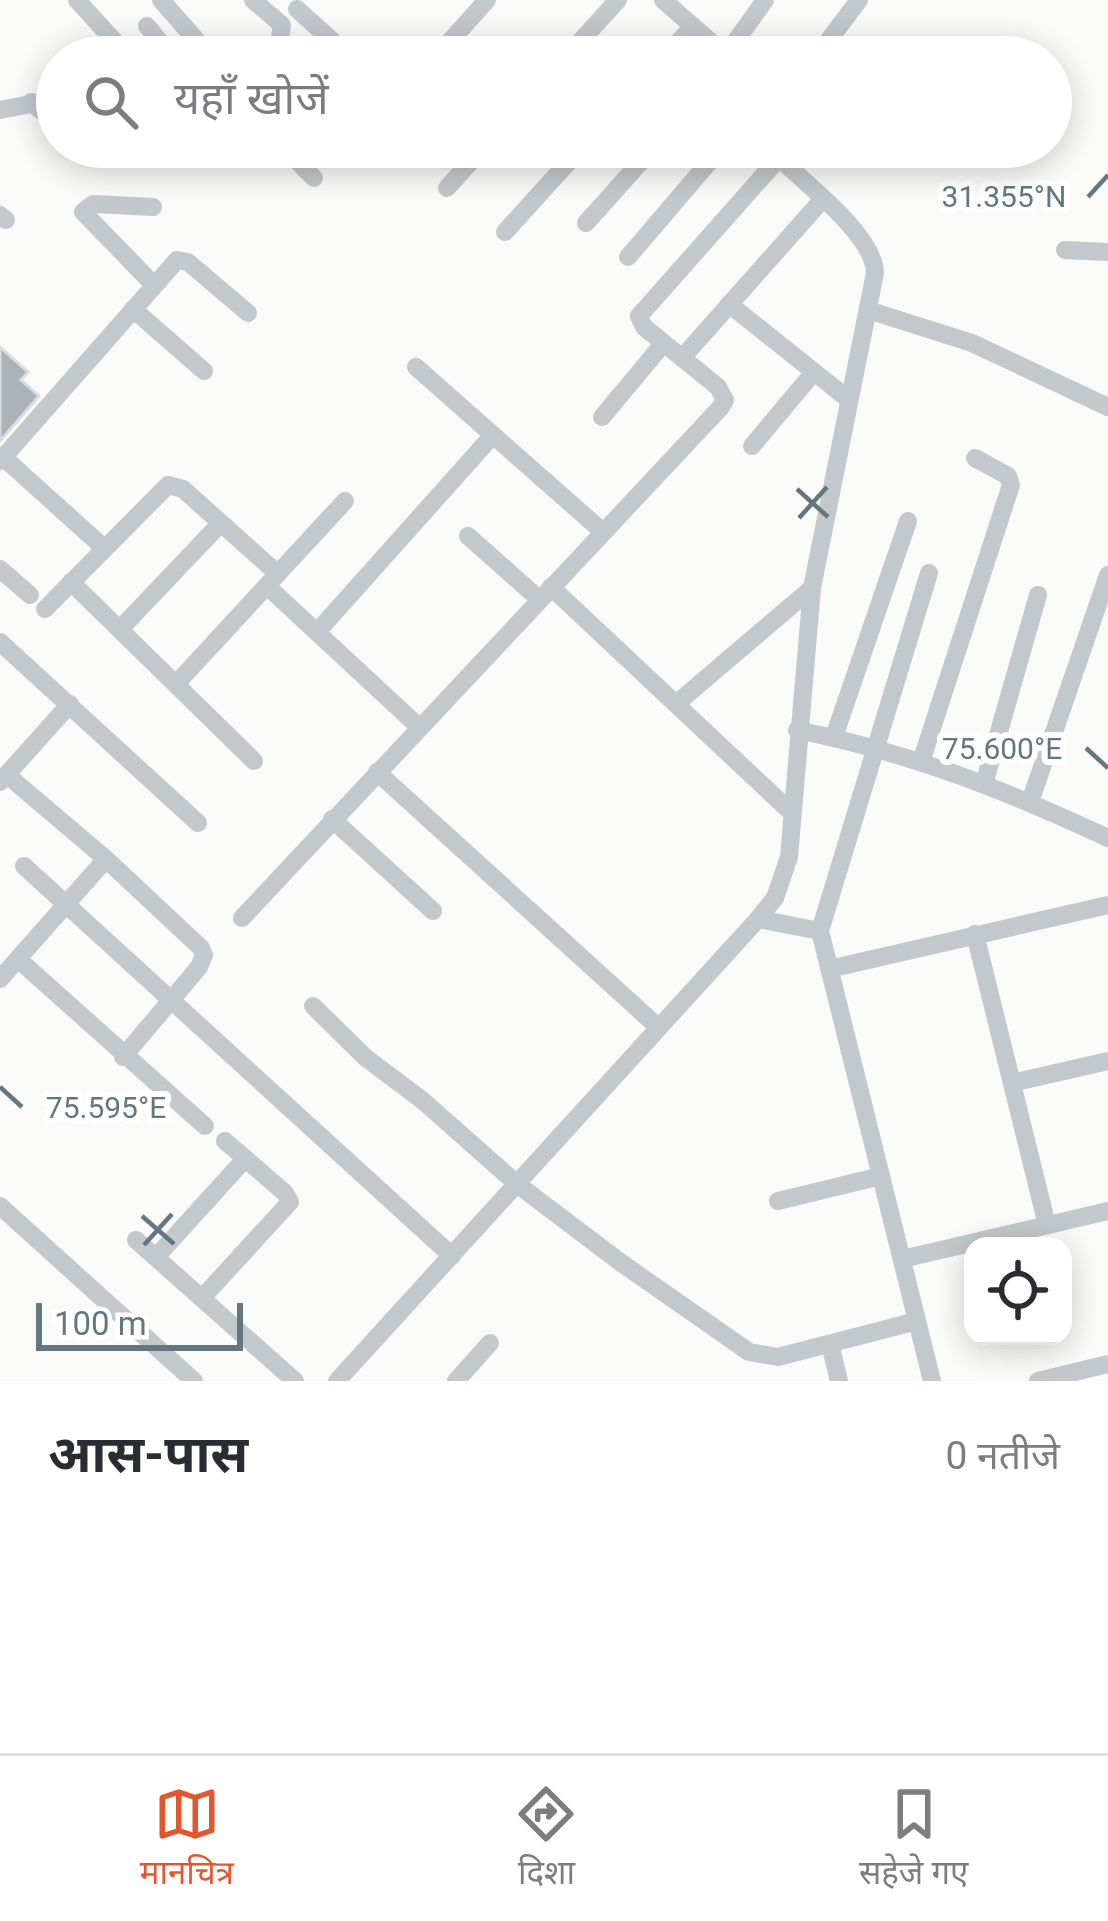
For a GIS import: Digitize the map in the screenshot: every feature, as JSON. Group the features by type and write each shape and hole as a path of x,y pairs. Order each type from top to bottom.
{"street":[{"path":"76,0 109,36"},
{"path":"161,0 193,36"},
{"path":"253,0 282,25"},
{"path":"455,36 487,0"},
{"path":"585,36 618,0"},
{"path":"663,0 704,36"},
{"path":"741,36 765,0"},
{"path":"832,36 859,0"},
{"path":"280,36 282,25 301,5 327,36"},
{"path":"147,26 155,36"},
{"path":"684,36 693,26"},
{"path":"0,110 36,101"},
{"path":"31,102 36,106"},
{"path":"304,168 314,178"},
{"path":"447,188 465,168"},
{"path":"505,232 564,168"},
{"path":"586,223 635,168"},
{"path":"628,257 704,168"},
{"path":"242,918 725,400 718,387 644,327 639,316 769,168"},
{"path":"337,1381 758,920 784,878 812,587 875,273 871,251 796,168"},
{"path":"682,358 822,200"},
{"path":"153,207 93,204 83,212 154,285"},
{"path":"1064,250 1108,252"},
{"path":"104,548 2,459 154,285 182,260 248,313"},
{"path":"729,304 848,399"},
{"path":"133,309 204,371"},
{"path":"871,311 972,343 1108,407"},
{"path":"602,418 663,344"},
{"path":"416,367 603,532"},
{"path":"752,446 814,372"},
{"path":"317,632 494,435"},
{"path":"922,759 1011,485 1008,476 975,458"},
{"path":"45,609 168,485 183,489 317,632 419,727"},
{"path":"176,684 345,501"},
{"path":"834,737 908,521"},
{"path":"121,628 220,524"},
{"path":"468,536 545,593 676,704 792,813"},
{"path":"0,569 30,595"},
{"path":"929,573 820,932 932,1381"},
{"path":"1030,802 1108,574"},
{"path":"71,583 254,760"},
{"path":"676,704 812,587"},
{"path":"984,784 1038,595"},
{"path":"0,642 198,823"},
{"path":"70,704 3,778 106,859 204,955 200,967 123,1057"},
{"path":"797,730 922,759 1108,838"},
{"path":"377,772 658,1027"},
{"path":"332,820 433,911"},
{"path":"0,979 106,859"},
{"path":"24,866 452,1256"},
{"path":"829,969 1108,905"},
{"path":"758,920 820,932"},
{"path":"975,934 1047,1225"},
{"path":"19,960 205,1126"},
{"path":"313,1006 366,1058 422,1100 517,1184 749,1352 778,1357 917,1321"},
{"path":"1012,1083 1108,1061"},
{"path":"202,1298 290,1202 225,1142"},
{"path":"156,1258 245,1159"},
{"path":"778,1201 881,1176"},
{"path":"0,1206 194,1381"},
{"path":"902,1259 1108,1210"},
{"path":"136,1240 295,1381"},
{"path":"456,1381 490,1343"},
{"path":"830,1344 839,1381"},
{"path":"1038,1381 1108,1364"}],"building":[{"path":"0,347 28,372 21,380 39,396 0,441"}]}
